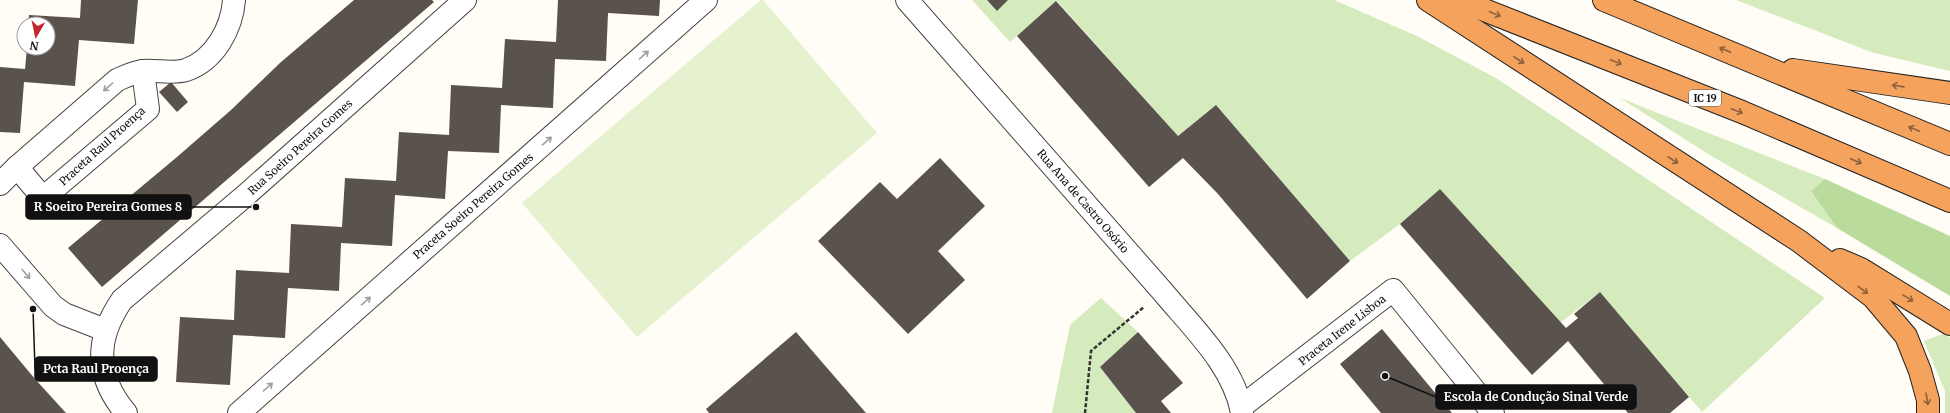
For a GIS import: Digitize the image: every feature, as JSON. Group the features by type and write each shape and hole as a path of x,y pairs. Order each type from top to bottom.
{"highway":[{"path":"1428,0 1799,241 1872,297 1906,336 1920,371 1928,400 1928,413"},
{"name":"IC 19","path":"1459,0 1742,112 1950,201"},
{"path":"1604,0 1950,144"},
{"path":"1761,65 1950,93"},
{"path":"1799,241 1861,269 1950,324"}],"street":[{"path":"0,184 17,167 117,80 132,73 143,71 186,70 214,51 222,39 233,9 234,0"},
{"name":"Rua Soeiro Pereira Gomes","path":"126,413 109,389 103,365 102,348 105,330 111,316 122,300 246,195 465,0"},
{"name":"Praceta Soeiro Pereira Gomes","path":"239,413 706,0"},
{"name":"Rua Ana de Castro Osório","path":"906,0 1163,292 1224,367 1234,386 1242,410"},
{"name":"Praceta Raul Proença","path":"17,167 43,198 148,109 143,71"},
{"path":"0,245 53,306 64,314 105,330"},
{"name":"Praceta Irene Lisboa","path":"1242,410 1393,290 1493,413"}],"path":[{"path":"1085,413 1091,351 1163,292"}],"green space":[{"path":"761,0 763,0 877,133 637,337 522,203"},
{"path":"972,0 1334,0 1417,36 1496,78 1825,298 1702,412 1600,292 1560,323 1440,189 1400,224 1350,261 1216,105 1178,136 1057,1 1010,42"},
{"path":"1736,0 1950,0 1950,71 1874,53"},
{"path":"1620,98 1825,179 1811,191 1837,228 1713,157"},
{"path":"1825,179 1950,236 1950,296 1837,228 1811,191"},
{"path":"1101,298 1138,332 1100,367 1136,413 1052,413 1070,325"},
{"path":"1945,333 1950,338 1950,413 1945,413 1945,391 1924,341"}],"building":[{"path":"81,0 138,0 134,44 79,40 75,86 24,82 20,133 0,132 0,67 25,69 26,56 56,56 56,17 80,18"},
{"path":"354,0 432,0 434,2 102,287 68,248 177,157 231,110 281,62"},
{"path":"558,0 660,0 659,16 608,13 606,61 555,59 553,108 501,105 499,153 448,151 445,199 395,195 392,246 341,243 339,291 288,288 285,338 233,335 230,385 176,382 180,317 234,320 236,270 289,273 291,224 342,227 345,178 396,181 399,132 449,135 451,85 502,88 505,39 556,42"},
{"path":"987,0 1008,0 997,11"},
{"path":"1056,1 1178,136 1216,105 1350,261 1307,299 1218,194 1183,158 1149,187 1017,36"},
{"path":"171,82 188,102 177,112 159,92"},
{"path":"940,158 985,206 938,251 965,280 908,334 818,241 880,182 897,199"},
{"path":"1440,189 1566,328 1578,318 1574,314 1600,292 1689,397 1670,413 1628,413 1568,341 1532,375 1400,224"},
{"path":"1382,329 1452,413 1381,413 1340,364"},
{"path":"796,332 866,413 709,413 706,409"},
{"path":"1138,332 1183,383 1161,401 1171,413 1136,413 1100,367"},
{"path":"0,337 35,379 66,413 0,413"}],"place":[{"name":"R Soeiro Pereira Gomes 8","path":"256,207"},
{"name":"Pcta Raul Proença","path":"33,309"},
{"name":"Escola de Condução Sinal Verde","path":"1385,376"}]}
